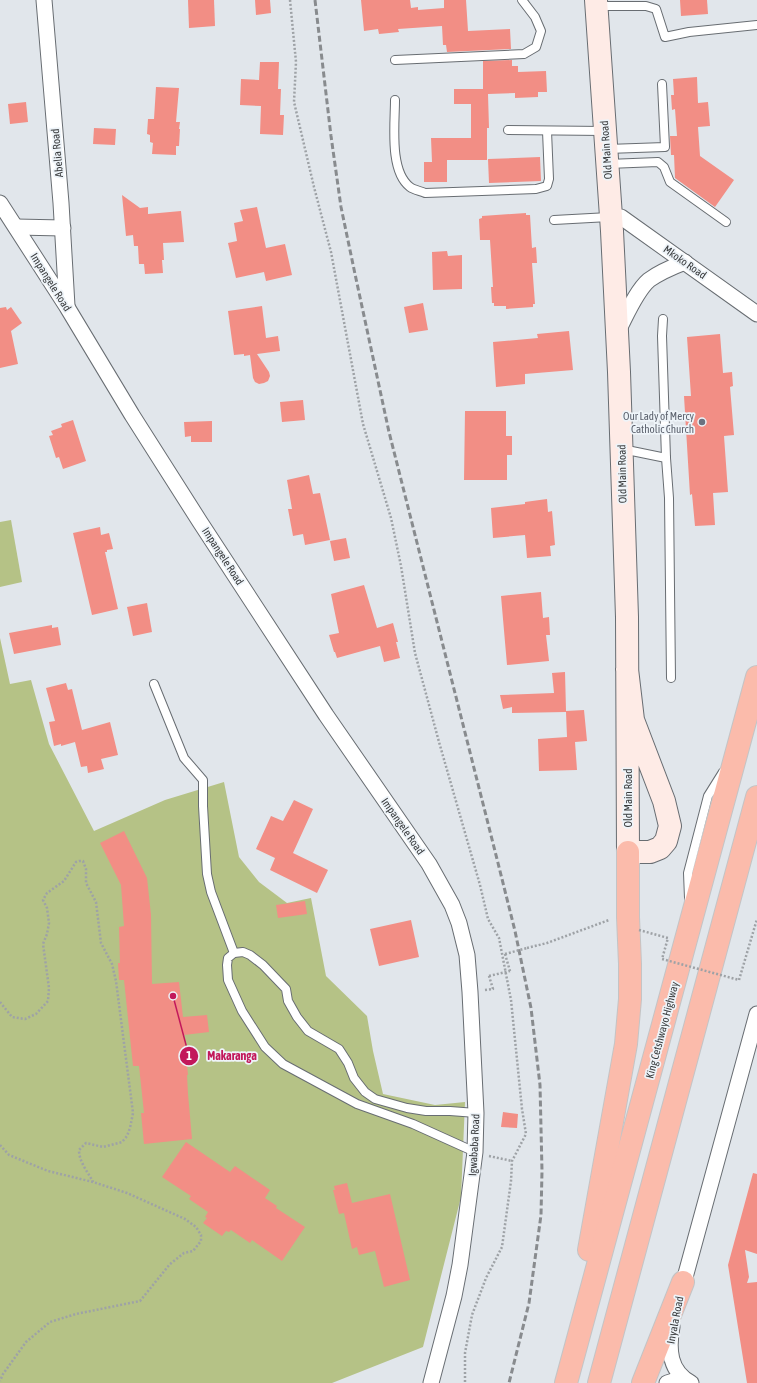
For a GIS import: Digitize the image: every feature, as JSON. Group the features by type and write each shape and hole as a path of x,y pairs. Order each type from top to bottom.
{"highway":[{"name":"King Cetshwayo Highway","path":"565,1383 757,677"},
{"path":"599,1383 757,797"},
{"path":"565,1383 626,1044 630,1000 628,852"},
{"path":"643,1383 683,1282"}],"street":[{"name":"Abelia Road","path":"44,0 63,228 67,307"},
{"name":"Old Main Road","path":"597,3 618,332 627,669 628,852"},
{"name":"Impangele Road","path":"0,204 67,307 128,410 200,522 326,715 429,864 452,905"},
{"name":"Mkoko Road","path":"611,217 621,218 757,314"},
{"path":"16,227 63,228"},
{"path":"618,332 639,293 648,281 662,272 685,262"},
{"path":"627,669 633,720 664,801 670,826 666,841 660,848 646,852 628,852"},
{"name":"Igwababa Road","path":"431,1383 454,1296 460,1265 475,1152 476,1113 467,955 459,923 452,905"},
{"name":"Inyala Road","path":"667,1383 687,1381 672,1359 670,1340 683,1282 754,1036 757,1014"}],"lane":[{"path":"395,60 524,54 536,47 540,31 535,17 522,0"},
{"path":"597,3 646,6 656,9 665,37 689,32 757,25"},
{"path":"606,148 666,147 662,84"},
{"path":"395,100 396,159 399,170 411,188 425,193 536,189 547,186 549,179 547,131"},
{"path":"508,130 547,131 658,162 664,167 670,182 726,222"},
{"path":"554,220 611,217"},
{"path":"662,319 666,458 669,506 671,678"},
{"path":"621,449 666,458"},
{"path":"154,684 184,758 202,780 207,874 211,892 234,953"},
{"path":"475,1152 413,1124 357,1104 283,1064 264,1047 242,1011 228,980 228,958 234,953 243,952 250,955 263,965 286,989 288,1001 297,1017 308,1031 339,1048 348,1063 354,1078 365,1092 376,1099 426,1112 450,1111 476,1113"},
{"path":"372,1110 376,1099"}],"path":[{"path":"290,0 296,62 294,102 331,252 363,424 392,525 402,566 415,653 438,742 480,885 488,920 499,938 512,1008 522,1109 526,1134 512,1162 511,1181 502,1247 486,1278 472,1315 465,1353 465,1383"},
{"path":"0,1002 12,1017 26,1019 36,1014 48,1001 49,988 43,944 47,934 48,923 46,908 43,900 47,893 64,881 76,862 79,860 83,861 86,869 86,883 96,902 101,943 112,964 116,981 133,1113 127,1136 122,1142 103,1147 86,1143 79,1150 79,1158 93,1182"},
{"path":"492,988 489,976 510,971 505,954 547,943 610,919"},
{"path":"639,930 668,938 662,959 739,980 757,919"},
{"path":"0,1145 9,1155 41,1168 127,1193 185,1219 196,1227 201,1235 201,1241 193,1250 184,1253 170,1264 140,1301 76,1314 50,1322 26,1342 3,1374 0,1381"},
{"path":"475,1152 512,1162"}],"green space":[{"path":"11,520 22,582 0,587 0,522"},
{"path":"0,638 10,684 31,680 49,744 94,831 165,800 224,782 239,857 259,882 287,903 311,898 326,976 367,1016 383,1094 435,1105 465,1102 461,1197 423,1347 332,1383 0,1383"}],"building":[{"path":"188,0 214,0 215,26 189,28"},
{"path":"255,0 270,0 271,13 256,15"},
{"path":"361,0 410,0 411,8 418,7 418,10 444,8 444,0 466,0 468,31 510,29 511,49 447,52 446,45 443,45 442,26 398,29 399,32 379,34 378,29 364,31"},
{"path":"680,0 707,0 708,14 681,16"},
{"path":"512,60 512,66 518,66 518,72 546,71 547,92 538,92 538,97 515,98 515,93 488,94 489,128 487,128 487,160 447,160 447,182 424,182 424,162 432,162 431,138 471,138 471,104 454,104 454,89 483,89 483,61"},
{"path":"260,62 279,62 278,89 281,89 280,115 284,115 283,135 260,134 261,106 240,105 241,79 259,80"},
{"path":"697,77 698,103 708,102 710,126 698,127 700,156 734,180 715,207 675,178 674,155 671,155 670,136 677,136 675,109 672,110 671,95 674,95 673,79"},
{"path":"156,87 179,88 176,122 180,122 180,129 179,146 176,146 176,155 152,154 153,143 150,142 150,135 147,134 148,119 154,119"},
{"path":"26,102 28,122 10,124 8,104"},
{"path":"94,128 116,129 115,145 93,144"},
{"path":"540,157 541,181 489,183 488,159"},
{"path":"122,195 140,208 148,207 148,214 181,211 184,242 163,243 163,273 145,274 144,264 139,264 138,246 134,246 133,235 126,236"},
{"path":"257,207 266,248 285,244 292,275 266,281 264,272 236,278 228,243 237,241 234,223 243,221 240,210"},
{"path":"526,213 526,215 530,215 532,248 536,247 537,263 532,263 535,304 533,304 533,307 506,309 506,306 494,306 494,303 492,303 491,287 493,287 490,240 480,240 479,219 482,218 482,216"},
{"path":"447,251 448,256 462,255 462,289 433,290 432,252"},
{"path":"423,303 428,330 409,333 404,307"},
{"path":"262,306 266,338 278,336 280,351 257,354 270,376 268,381 259,384 255,382 253,378 250,355 234,355 228,311"},
{"path":"6,307 7,310 11,307 22,323 11,331 18,364 0,368 0,308"},
{"path":"569,331 573,370 525,374 525,384 496,387 493,342 538,338 537,334"},
{"path":"720,334 723,373 732,372 733,386 730,387 734,435 724,436 728,492 713,493 715,525 695,526 692,494 690,495 684,396 691,396 687,337"},
{"path":"303,400 305,420 282,422 280,402"},
{"path":"465,411 506,411 506,436 512,436 512,455 507,455 507,480 464,480"},
{"path":"73,420 86,461 63,469 59,457 56,458 49,436 53,435 51,431 62,427 61,424"},
{"path":"212,421 212,442 191,442 191,436 185,437 184,422"},
{"path":"309,475 313,494 320,493 330,540 305,545 303,534 293,536 288,509 292,509 287,480"},
{"path":"547,499 548,512 552,511 555,545 550,546 551,556 527,558 525,535 493,538 491,508 525,504 525,502"},
{"path":"100,527 101,535 109,533 113,549 105,552 118,609 92,615 73,533"},
{"path":"346,538 350,558 334,561 330,541"},
{"path":"364,585 377,628 393,623 400,658 384,662 380,646 337,658 334,652 329,635 339,633 331,594"},
{"path":"541,592 543,618 549,617 550,635 546,635 549,661 507,665 501,596"},
{"path":"147,603 152,632 133,636 127,607"},
{"path":"52,625 52,628 58,627 61,645 14,654 9,633"},
{"path":"565,672 566,711 584,710 587,741 575,742 577,770 539,771 538,739 567,737 566,712 512,713 512,707 503,709 500,695 554,693 552,673"},
{"path":"66,683 68,690 72,689 82,730 110,722 118,755 101,759 104,769 88,773 87,766 81,767 75,742 61,746 61,744 54,746 49,722 55,721 46,688"},
{"path":"294,800 313,809 293,853 328,870 317,893 270,870 275,858 256,849 271,816 283,821"},
{"path":"124,831 147,878 151,915 152,984 179,982 183,1017 207,1015 209,1032 184,1035 192,1139 144,1144 141,1113 144,1113 139,1066 133,1066 124,980 119,980 119,927 124,926 121,885 100,843"},
{"path":"305,901 307,914 278,918 276,905"},
{"path":"411,920 419,957 379,966 370,929"},
{"path":"503,1112 518,1114 517,1128 501,1127"},
{"path":"186,1142 230,1172 235,1166 270,1190 265,1198 277,1206 276,1208 305,1227 282,1261 252,1240 250,1243 231,1230 229,1232 226,1231 222,1236 203,1223 207,1218 205,1217 208,1212 189,1199 191,1196 162,1177"},
{"path":"753,1173 757,1174 757,1254 745,1250 749,1277 747,1283 757,1282 757,1383 747,1383 728,1265"},
{"path":"347,1183 352,1203 390,1194 410,1280 384,1287 375,1251 359,1255 357,1247 352,1249 344,1213 339,1214 333,1190 335,1190 334,1186"}],"railway":[{"path":"315,0 341,207 355,274 389,432 515,931 531,1008 540,1085 542,1171 541,1215 529,1303 509,1383"}],"place":[{"name":"Our Lady of Mercy Catholic Church","path":"702,422"},
{"name":"Makaranga","path":"173,996"}]}
